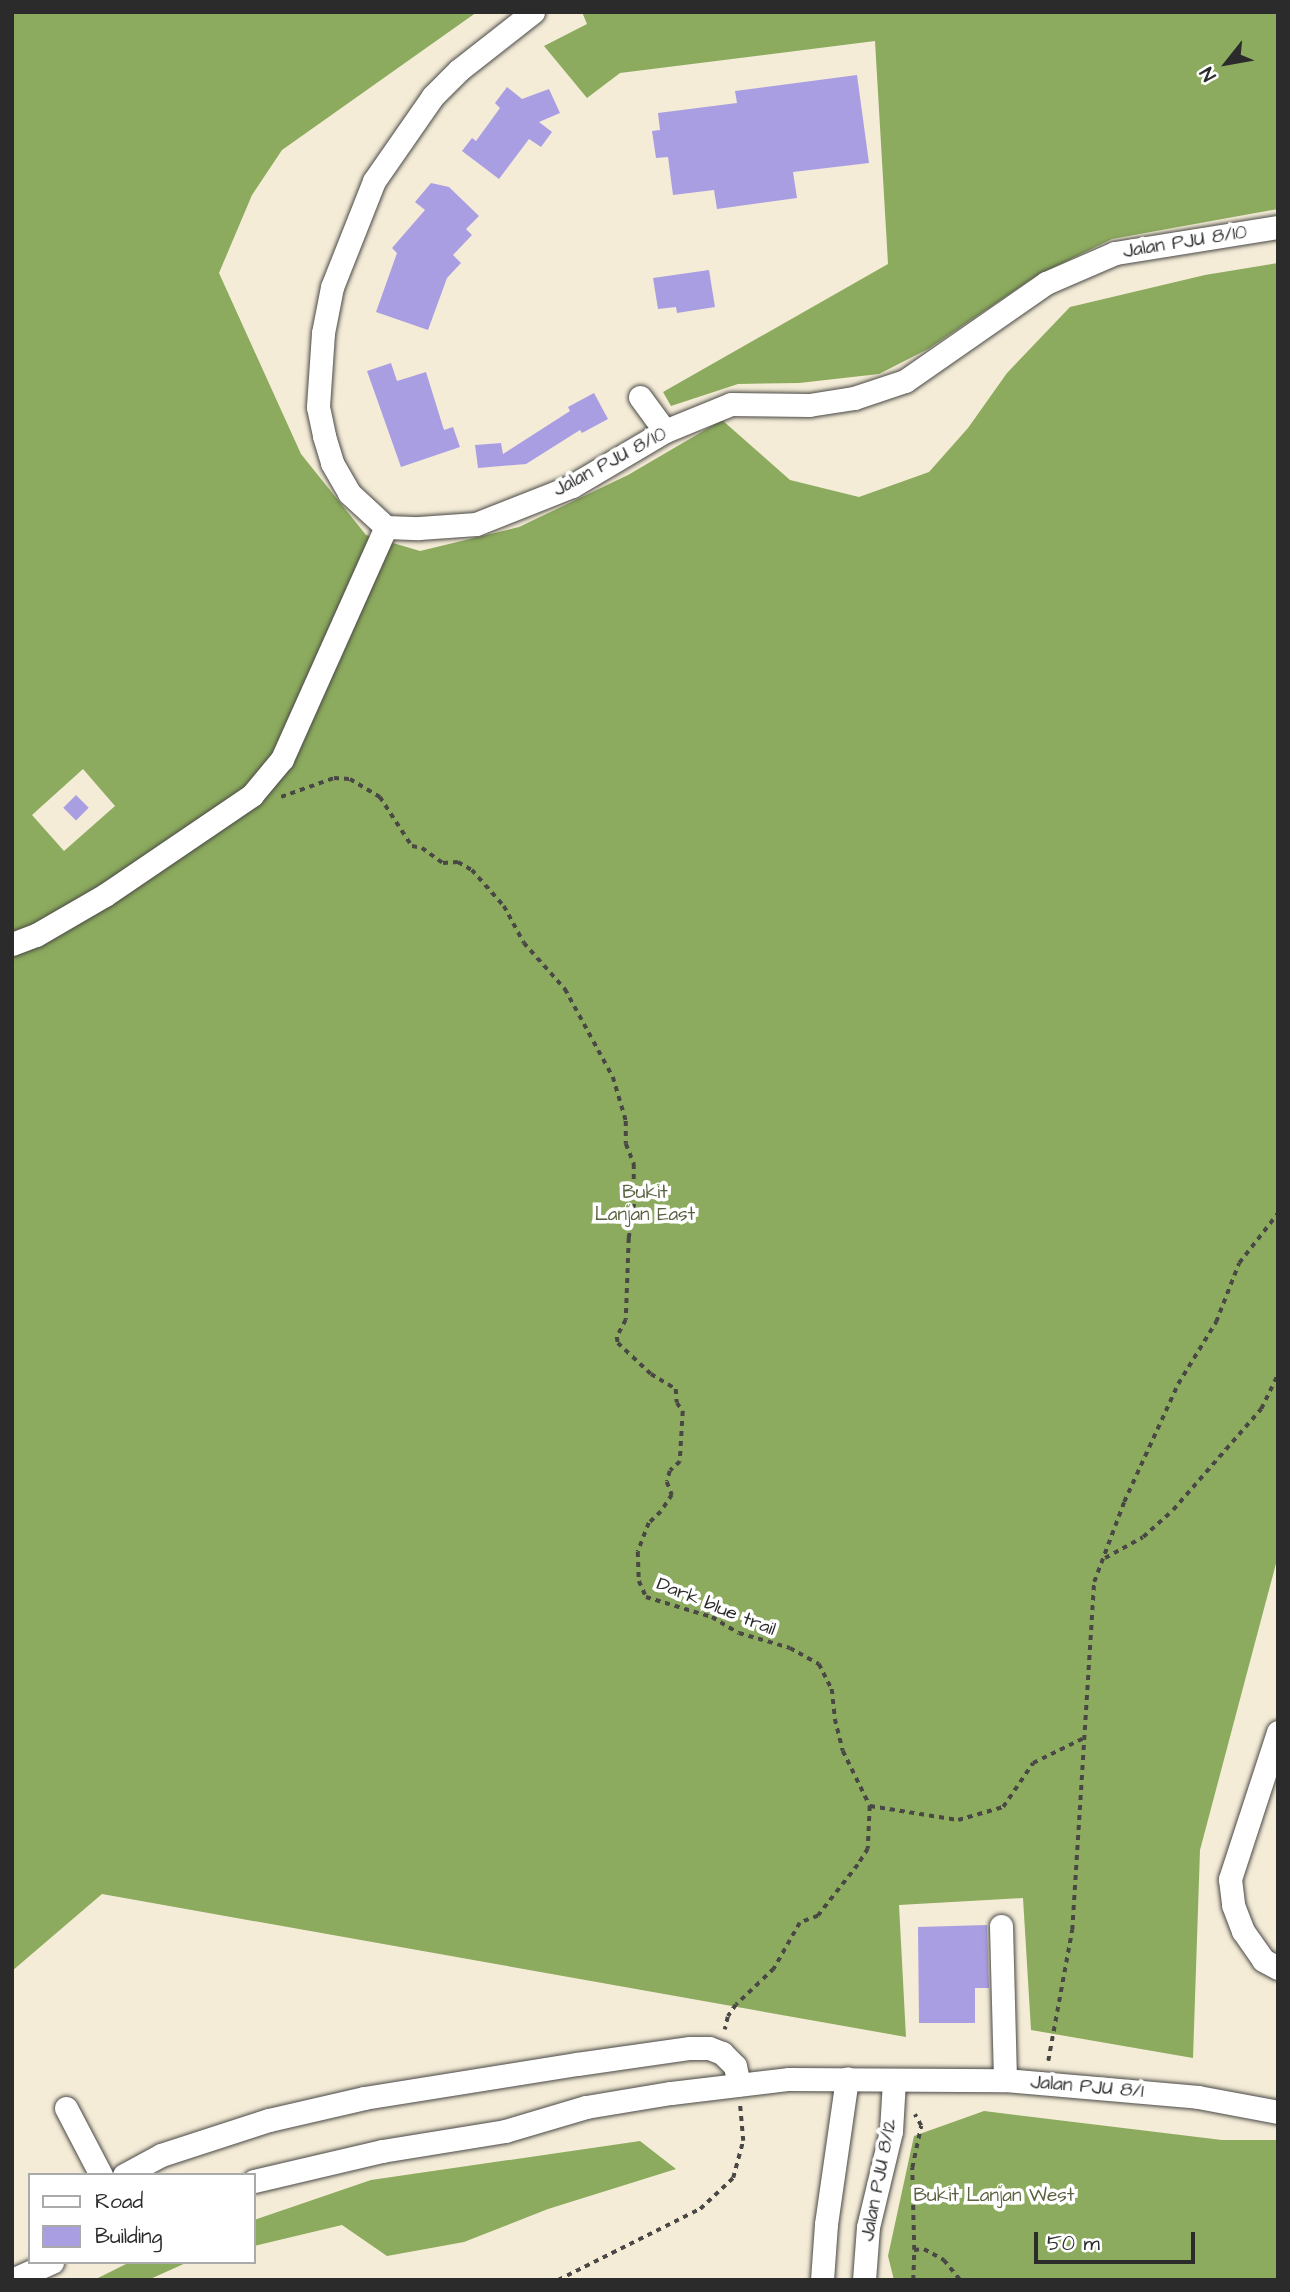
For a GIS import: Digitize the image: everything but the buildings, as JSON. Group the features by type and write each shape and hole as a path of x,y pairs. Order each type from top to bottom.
{"street":[{"path":"12,944 36,936 105,895 252,795 282,759 386,527 349,493 332,463 324,436 318,407 323,333 332,287 374,181 433,96 500,36 533,12"},
{"name":"Jalan PJU 8/10","path":"386,527 476,524 572,486 665,431 731,404 809,405 854,398 905,381 1046,283 1115,253 1278,227"},
{"path":"640,397 665,431"},
{"path":"1278,1732 1230,1879 1233,1905 1243,1931 1263,1960 1278,1968"},
{"path":"1001,1926 1005,2080"},
{"path":"128,2173 161,2155 269,2120 365,2098 690,2048 709,2048 722,2053 735,2066 739,2085"},
{"name":"Jalan PJU 8/1","path":"256,2181 382,2151 505,2131 586,2107 789,2079 1005,2080 1198,2097 1278,2112"},
{"path":"822,2280 826,2224 846,2079"},
{"name":"Jalan PJU 8/12","path":"864,2280 868,2227 891,2131 894,2080"},
{"path":"66,2108 100,2173"},
{"path":"12,2280 48,2264"}],"path":[{"name":"Dark blue trail","path":"252,795 272,802 285,794 334,778 350,779 380,797 412,846 422,848 443,863 458,862 485,883 516,922 524,943 565,989 613,1077 626,1121 626,1144 634,1164 634,1214 629,1238 626,1320 617,1337 618,1343 651,1374 676,1389 677,1403 683,1411 680,1462 670,1471 667,1482 672,1495 661,1512 649,1523 638,1552 639,1581 646,1597 669,1606 687,1608 755,1640 790,1648 819,1664 832,1689 835,1720 844,1751 870,1806 868,1849 818,1916 800,1923 767,1979 736,2005 728,2017 722,2053"},
{"path":"1044,2085 1072,1930 1094,1582 1124,1502 1178,1384 1216,1322 1239,1263 1278,1213"},
{"path":"1105,1558 1143,1537 1173,1510 1261,1409 1278,1374"},
{"path":"870,1806 958,1820 1003,1807 1033,1763 1082,1739"},
{"path":"558,2280 701,2209 733,2178 743,2141 739,2085"},
{"path":"913,2280 912,2168 921,2126 914,2115"},
{"path":"914,2250 924,2249 944,2260 960,2280"}],"green space":[{"name":"Bukit Lanjan East","path":"12,12 477,12 282,150 252,195 219,273 301,454 366,535 420,551 519,527 628,475 722,420 790,480 859,497 929,472 968,428 1007,373 1070,307 1205,275 1278,263 1278,1556 1200,1850 1193,2058 1031,2030 1023,1898 899,1905 906,2037 102,1894 12,1971","holes":["83,769 115,806 64,851 32,815"]},
{"path":"582,12 1278,12 1278,209 1112,239 1036,276 928,349 879,374 799,383 738,384 671,406 663,392 888,264 875,41 620,73 587,98 544,46 587,24"},
{"name":"Bukit Lanjan West","path":"984,2111 1222,2140 1278,2140 1278,2280 894,2280 888,2256 914,2136"},
{"path":"640,2141 676,2169 548,2209 464,2242 387,2256 342,2225 256,2246 256,2219 371,2180"},
{"path":"126,2264 184,2264 148,2280 94,2280"}]}
